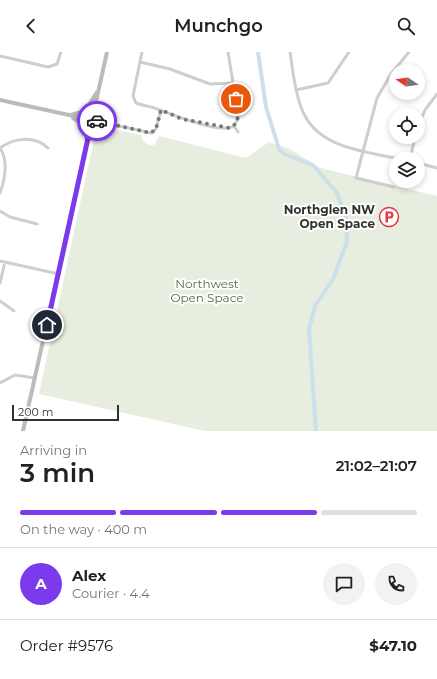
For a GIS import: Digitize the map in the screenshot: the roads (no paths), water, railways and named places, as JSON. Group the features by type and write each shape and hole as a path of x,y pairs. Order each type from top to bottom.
{"main road":[{"path":"23,431 107,52"},
{"path":"69,115 85,112 99,88"},
{"path":"0,100 92,120"},
{"path":"69,115 84,125 87,142"}],"street":[{"path":"0,56 48,67 57,64 61,52"},
{"path":"142,52 132,96 134,101 182,119 224,128 234,126"},
{"path":"228,52 238,118 234,126"},
{"path":"290,52 296,90 304,115 315,130 337,144 389,157"},
{"path":"296,90 328,83 350,52"},
{"path":"389,186 356,178 376,98 391,74 409,52"},
{"path":"140,62 170,69 210,84 233,83"},
{"path":"425,112 437,94"},
{"path":"92,120 151,133 156,129 161,110"},
{"path":"234,126 238,132"},
{"path":"0,193 6,167 0,148 21,139 42,144 48,148"},
{"path":"425,165 437,168"},
{"path":"0,211 10,217 37,224"},
{"path":"0,261 58,274"},
{"path":"0,283 5,262"},
{"path":"0,301 14,311"},
{"path":"0,383 15,375 35,378"}],"waterway":[{"path":"258,52 266,107 279,149 284,154 313,165 337,193 346,218 347,242 333,279 315,306 309,329 316,431"}],"place":[{"name":"Northglen NW Open Space","path":"389,217"}],"park label":[{"name":"Northwest Open Space","path":"207,291"}]}
